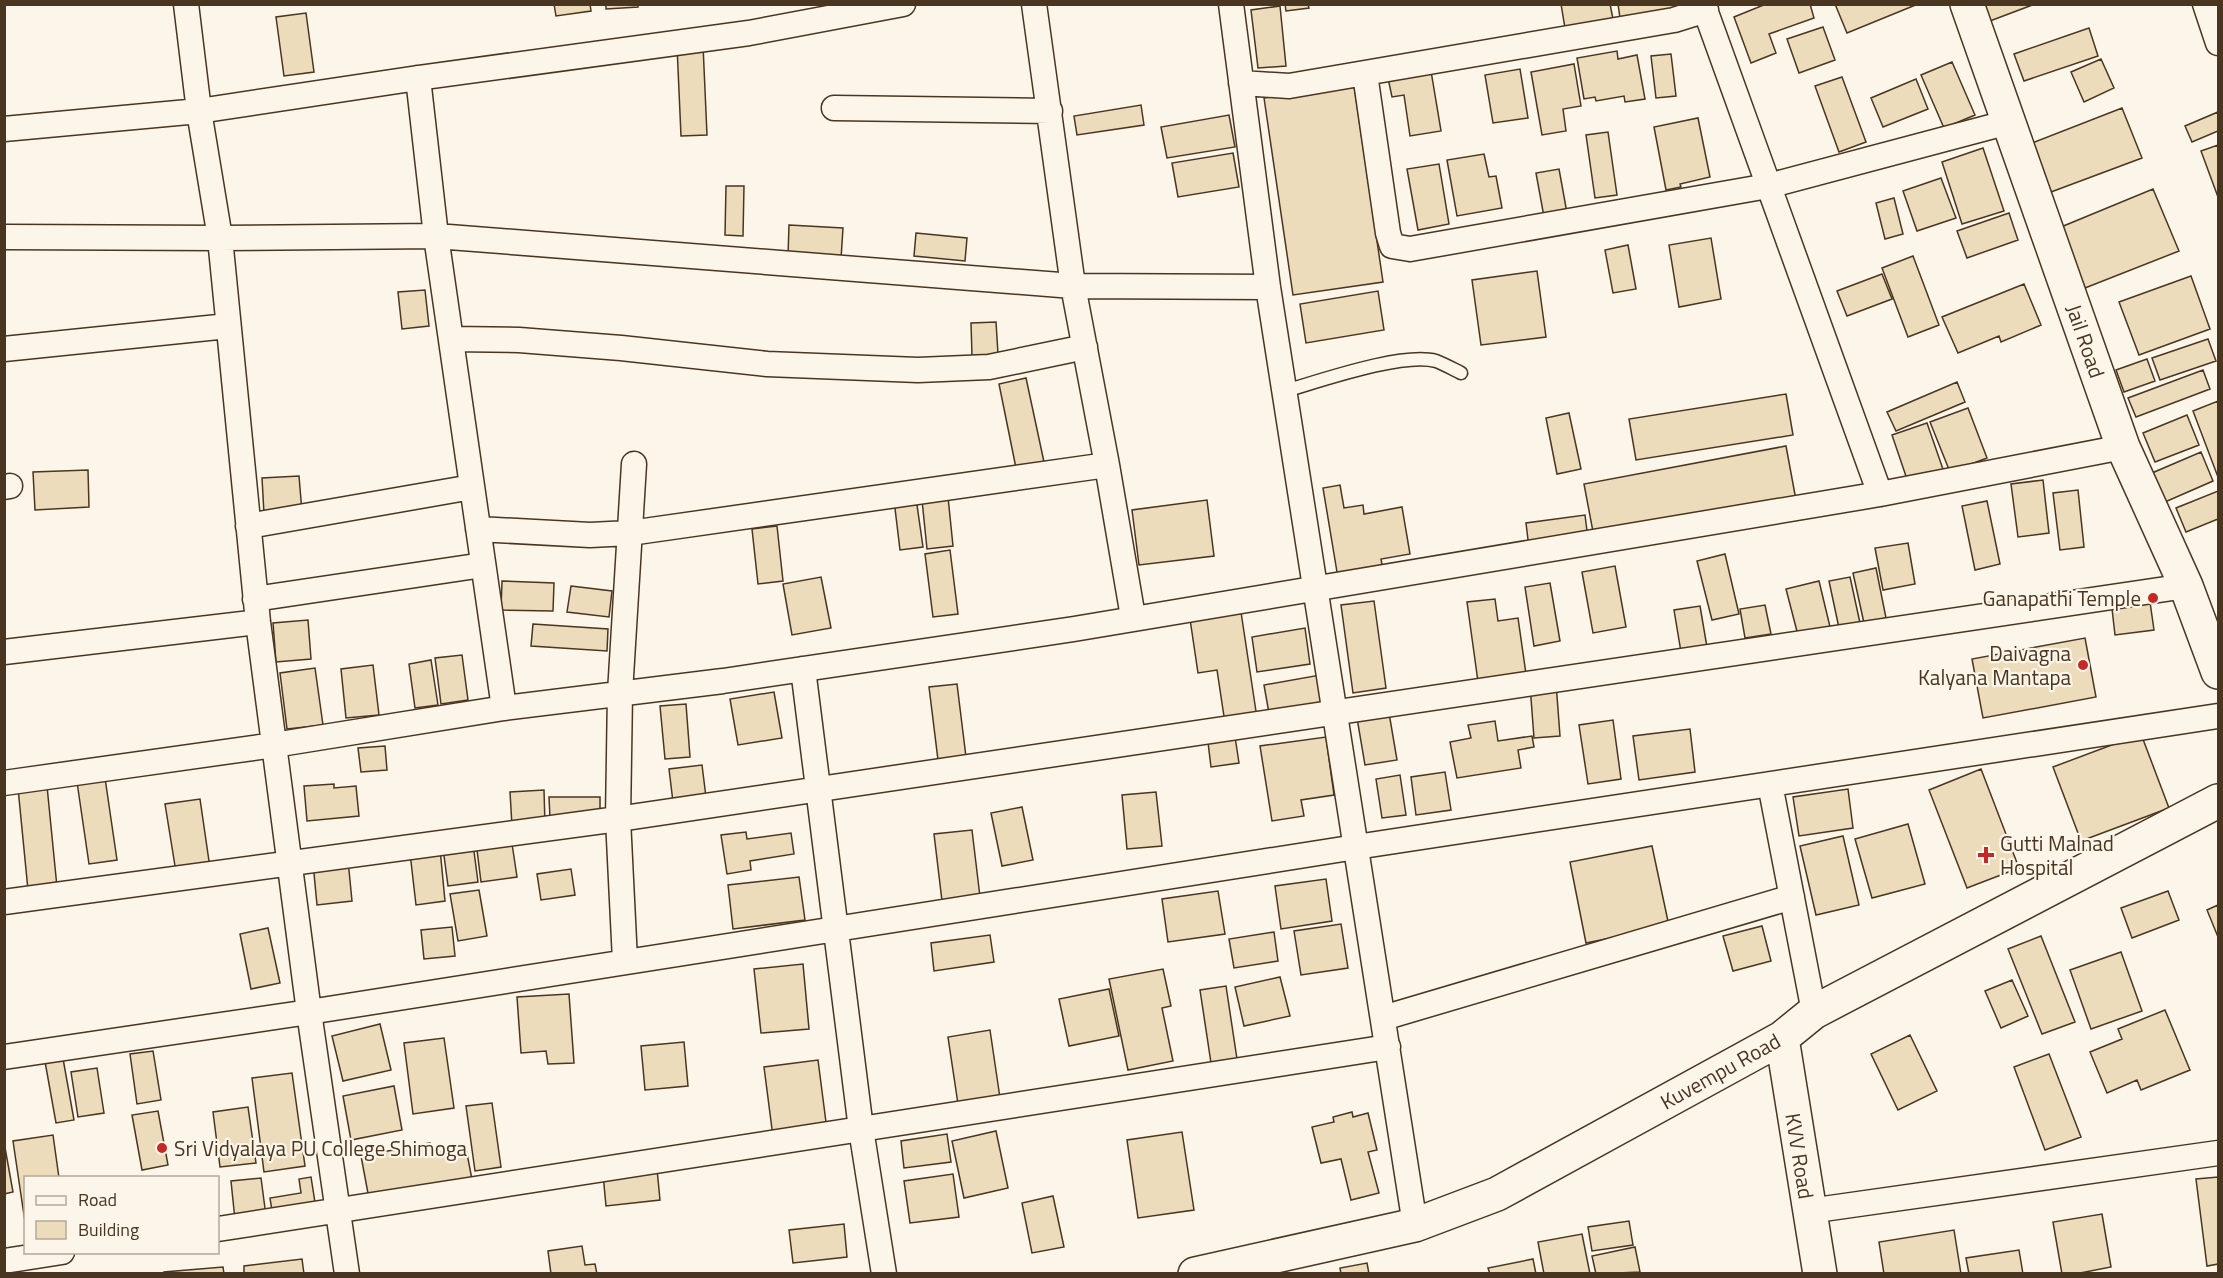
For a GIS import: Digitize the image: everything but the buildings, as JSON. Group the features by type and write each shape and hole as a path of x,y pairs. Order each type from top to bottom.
{"main road":[{"name":"Jail Road","path":"1967,4 2123,447 2186,586 2218,672"},
{"name":"Kuvempu Road","path":"1195,1274 1415,1225 1497,1194 1782,1038 1814,1012 2218,801"},
{"name":"KVV Road","path":"1782,1038 1809,1211 1815,1272"}],"street":[{"path":"186,4 199,111 220,238 256,610 336,1212 347,1274"},
{"path":"4,129 199,111 418,78 749,33 903,4"},
{"path":"1034,4 1073,286 1107,465 1132,617"},
{"path":"1231,4 1268,287 1415,1225"},
{"path":"2205,4 2218,43"},
{"path":"1241,82 1289,86 1365,74 1674,20 1704,7 1880,494"},
{"path":"1365,74 1388,233 1392,246 1410,249 1768,186 2009,122"},
{"path":"418,78 436,236 504,708"},
{"path":"834,108 1050,111"},
{"path":"4,237 436,236 1073,286 1268,287"},
{"path":"4,349 228,326"},
{"path":"451,339 519,340 621,348 766,364 918,370 989,367 1085,347"},
{"path":"4,783 274,745 504,708 803,669 1074,629 1132,617 1316,590 1880,494 2123,447"},
{"path":"625,962 618,819 620,693 634,464"},
{"path":"478,529 590,536 630,533 1107,465"},
{"path":"248,526 472,487"},
{"path":"4,652 256,610 483,565"},
{"path":"4,902 618,819 2186,586"},
{"path":"803,669 861,1129 884,1274"},
{"path":"4,1057 309,1012 1356,847 2218,716"},
{"path":"1770,784 1814,1012"},
{"path":"1383,1018 1792,897"},
{"path":"219,1229 1388,1047"},
{"path":"1809,1211 2218,1154"},
{"path":"4,1261 49,1254"}],"lane":[{"path":"1284,391 1376,365 1411,360 1435,361 1461,373"}],"place":[{"name":"Ganapathi Temple","path":"2153,598"},
{"name":"Daivagna Kalyana Mantapa","path":"2083,665"},
{"name":"Gutti Malnad Hospital","path":"1986,855"},
{"name":"Sri Vidyalaya PU College Shimoga","path":"162,1148"}]}
